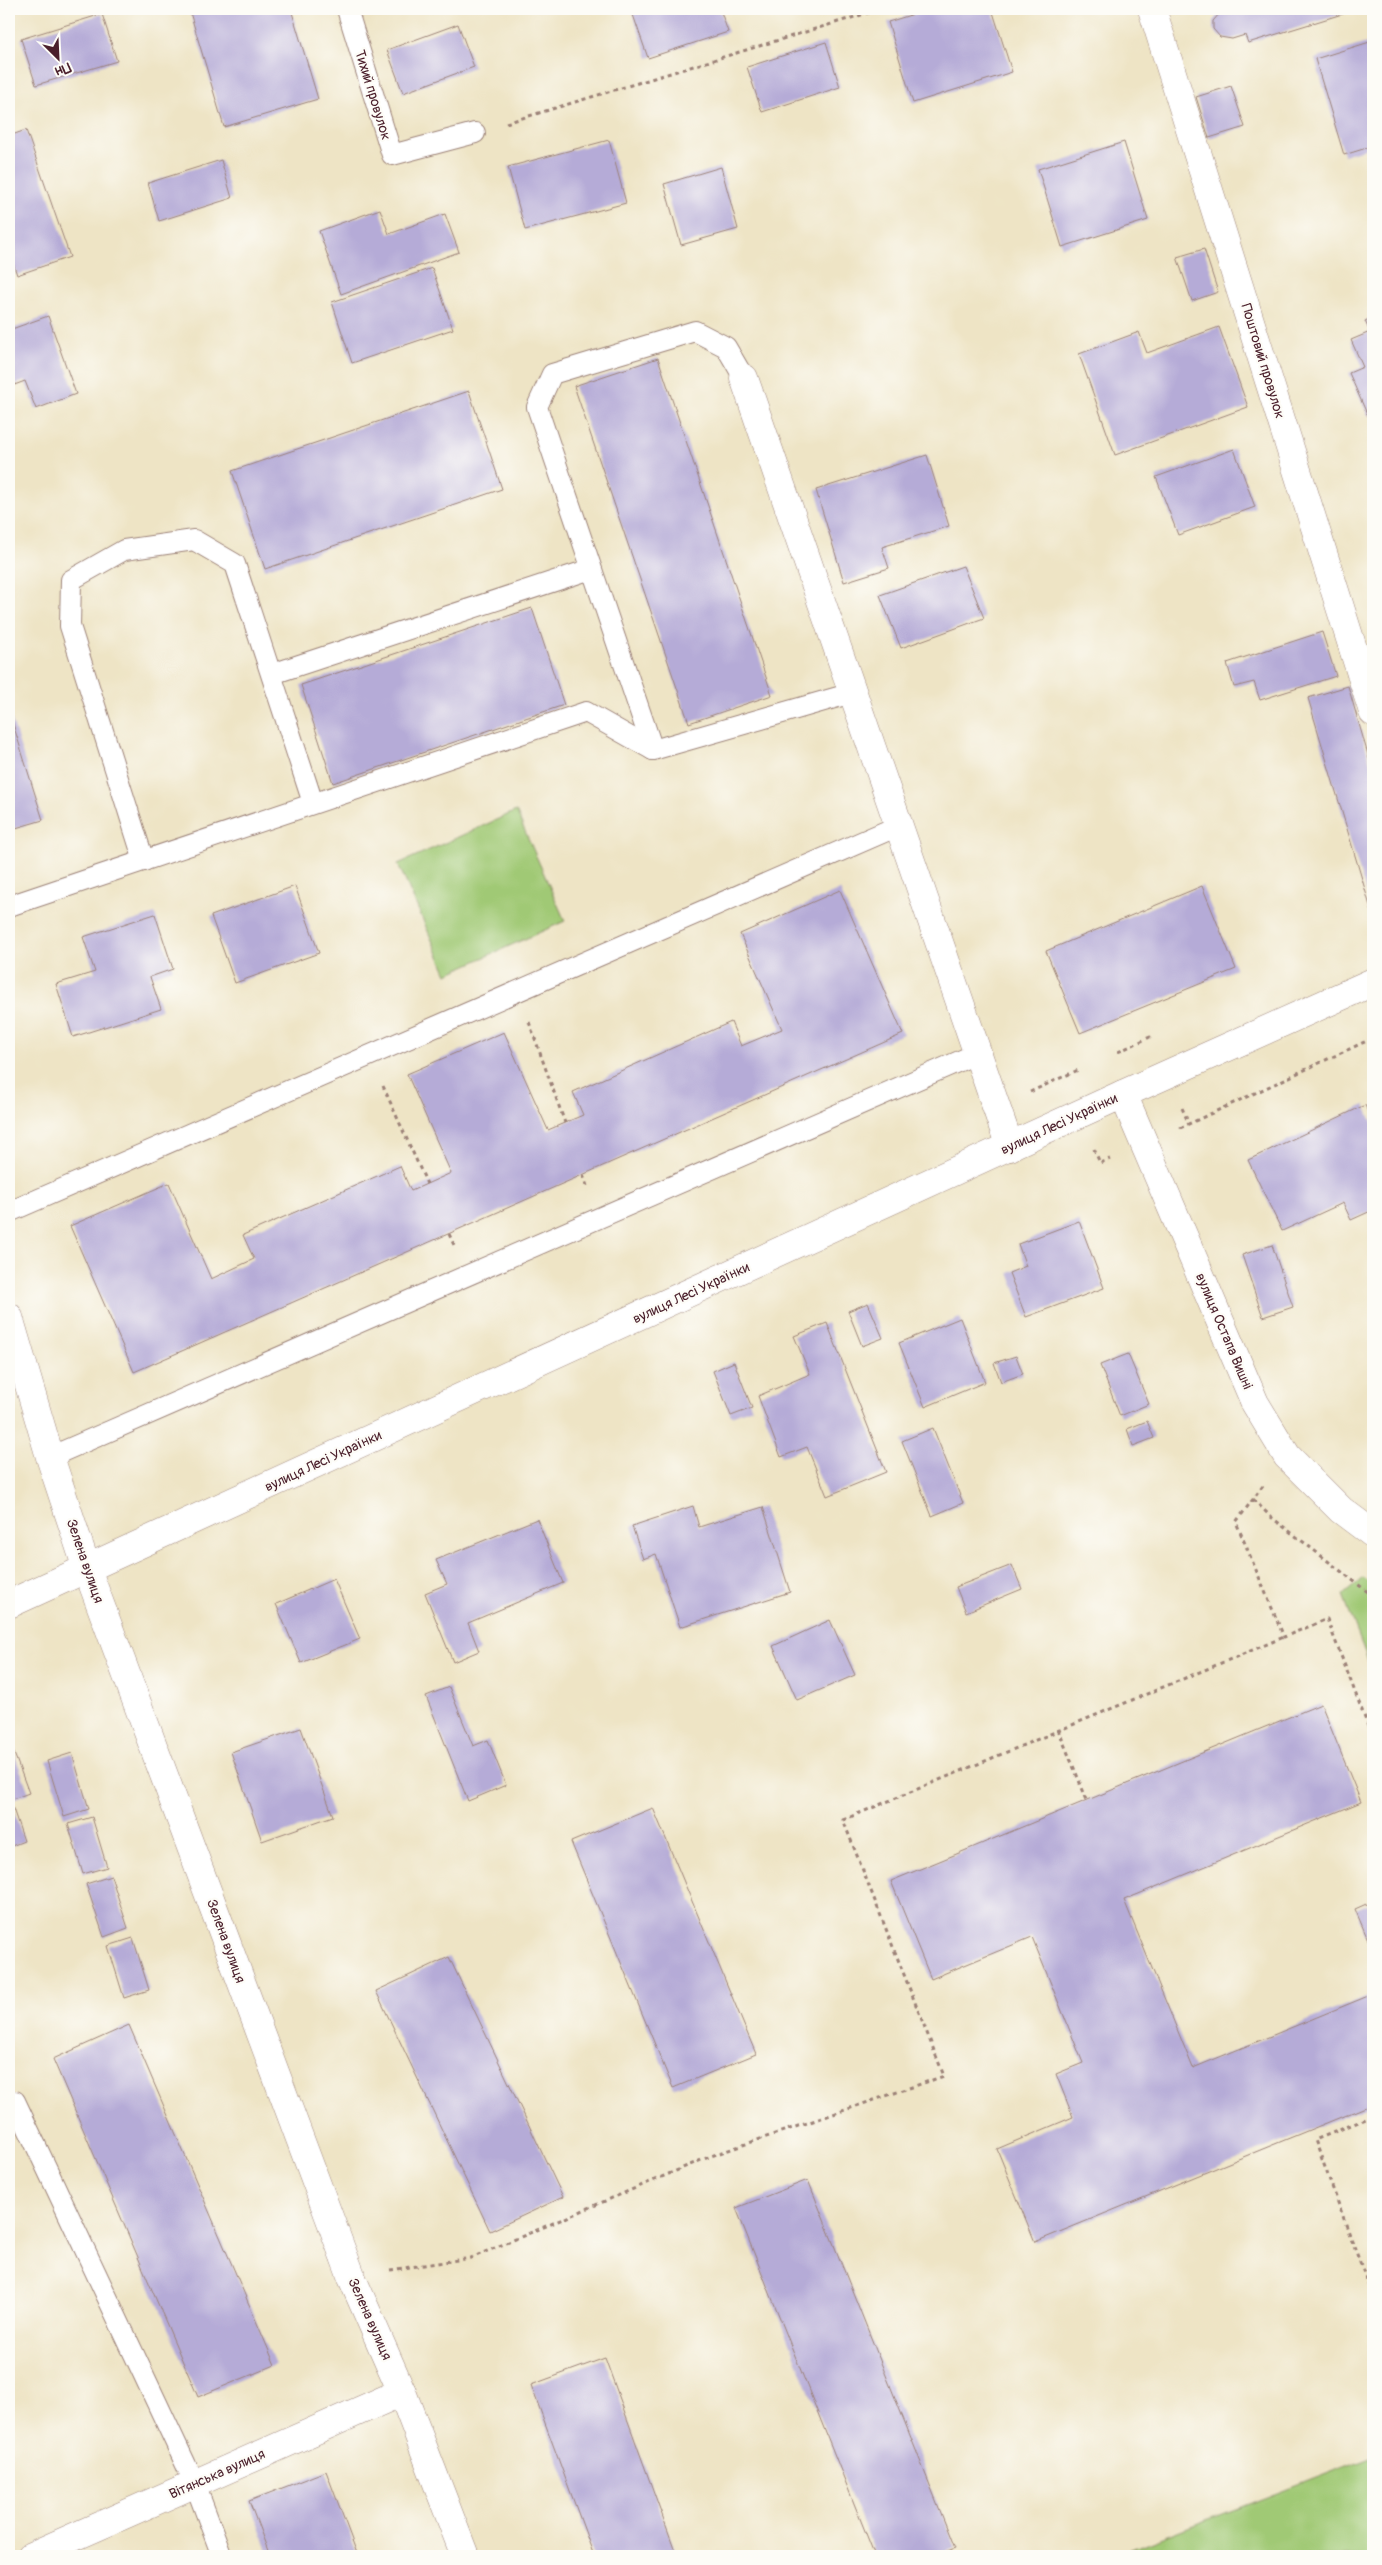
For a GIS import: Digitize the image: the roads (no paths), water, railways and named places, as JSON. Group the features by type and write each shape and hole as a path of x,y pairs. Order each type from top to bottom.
{"street":[{"name":"Поштовий провулок","path":"1152,9 1373,712"},
{"path":"744,378 1010,1147"},
{"name":"вулиця Лесі Українки","path":"9,1604 1373,982"},
{"name":"вулиця Остапа Вишні","path":"1124,1094 1255,1403 1287,1456 1341,1510 1373,1534"},
{"name":"Зелена вулиця","path":"9,1317 50,1457 87,1569 352,2278 402,2392 465,2556"},
{"name":"Вітянська вулиця","path":"31,2556 402,2392"}],"lane":[{"name":"Тихий провулок","path":"347,9 392,155 475,133"},
{"path":"652,750 537,406 552,374 695,331 726,347 744,378"},
{"path":"144,860 70,626 71,580 124,550 194,540 235,564 313,803"},
{"path":"272,674 591,569"},
{"path":"9,906 586,712 652,750 852,693"},
{"path":"9,1212 898,826"},
{"path":"50,1457 978,1053"},
{"path":"15,2101 194,2484 222,2556"}]}
